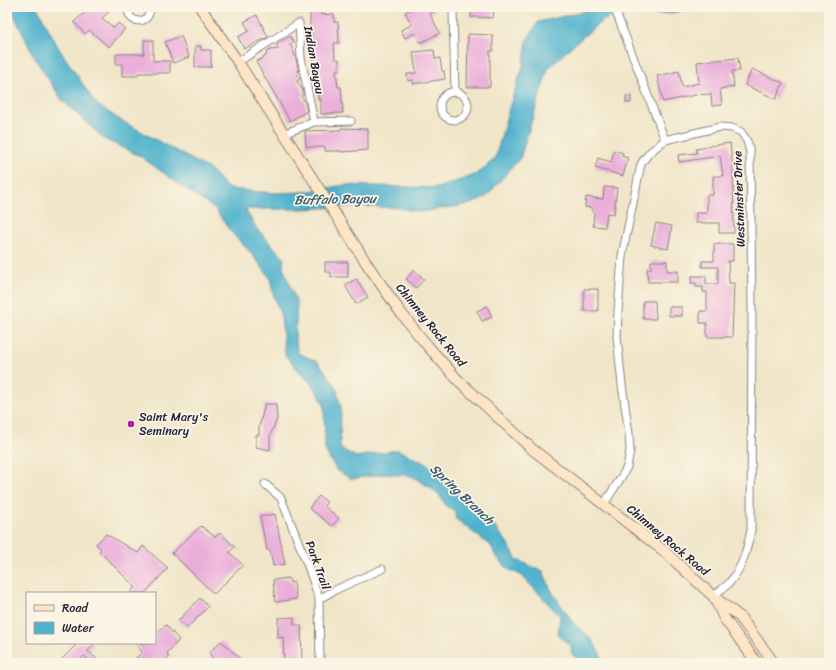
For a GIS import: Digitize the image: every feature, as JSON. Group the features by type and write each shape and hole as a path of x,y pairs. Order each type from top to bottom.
{"main road":[{"name":"Chimney Rock Road","path":"200,7 238,62 367,264 401,313 426,344 458,380 532,449 664,551 713,596 740,617 774,663"},
{"name":"Chimney Rock Road","path":"713,596 724,618 757,663"}],"street":[{"path":"129,7 130,16 139,21 148,16 150,10 149,7"},
{"path":"614,7 665,140"},
{"path":"452,8 455,92"},
{"name":"Indian Bayou","path":"238,62 299,23 301,58 314,122"},
{"path":"283,134 314,122 351,121"},
{"name":"Westminster Drive","path":"604,504 627,467 630,451 617,337 622,256 641,164 649,153 665,140 720,127 732,128 741,132 748,142 750,152 752,305 751,530 747,551 741,567 730,583 713,596"},
{"name":"Park Trail","path":"265,484 281,498 309,569 319,599 320,663"},
{"path":"319,599 335,590 382,569"}],"water":[{"name":"Buffalo Bayou","path":"10,7 37,7 58,47 96,104 122,121 209,169 229,189 274,193 303,192 345,185 437,188 475,175 495,159 509,108 523,66 527,40 538,22 598,7 694,7 667,14 654,14 641,8 603,20 571,47 548,69 520,158 486,197 471,204 420,212 400,208 361,206 301,209 245,209 257,229 284,258 283,267 297,304 295,338 298,353 318,362 336,386 341,407 340,448 356,457 398,450 427,464 446,481 468,508 489,519 506,541 517,560 543,571 552,592 574,624 591,638 605,663 583,663 572,654 571,646 558,635 560,616 521,575 508,569 495,555 492,547 456,519 455,511 446,506 438,493 412,476 383,474 352,479 337,471 325,450 324,404 316,390 285,355 281,316 273,293 270,278 252,254 230,231 215,209 140,156 104,139 62,100 34,57"}],"building":[{"path":"91,7 105,7 109,12 102,18 114,28 118,23 125,29 109,47 89,30 85,34 74,22"},
{"path":"310,7 321,7 321,15 334,14 334,22 338,22 339,43 334,43 335,59 339,59 339,70 336,70 338,87 341,87 343,113 321,114 321,99 318,100 317,86 314,86 312,75 314,74 312,32 310,32"},
{"path":"412,7 433,7 435,11 430,14 440,33 420,43 415,33 405,38 401,30 412,25 405,12 412,9"},
{"path":"472,7 494,7 493,18 471,17"},
{"path":"257,15 268,37 244,49 238,37 249,31 244,22"},
{"path":"468,34 493,35 493,51 490,51 490,87 467,87"},
{"path":"181,36 189,57 173,63 165,42"},
{"path":"290,36 294,42 290,44 294,52 299,71 296,72 300,79 297,81 303,91 303,95 301,96 305,102 307,111 290,121 256,62 266,56 266,53 270,50 279,49 276,45"},
{"path":"144,40 153,40 153,61 170,61 170,73 138,73 138,76 122,76 122,64 116,64 116,54 144,54"},
{"path":"195,46 201,46 201,50 211,50 211,67 195,67"},
{"path":"434,50 435,59 440,58 445,79 413,84 413,80 408,81 407,74 416,73 413,52"},
{"path":"738,58 740,71 732,71 734,87 720,89 722,105 712,106 711,94 695,95 663,102 657,76 679,71 682,87 699,83 697,62"},
{"path":"752,69 783,83 776,99 745,85"},
{"path":"626,96 631,96 631,103 626,103"},
{"path":"341,128 368,129 368,150 341,152 325,151 325,147 306,147 305,131 341,130"},
{"path":"730,143 733,169 734,233 719,233 719,223 696,223 696,213 707,213 707,195 713,195 713,176 723,176 720,156 679,162 678,155 697,153 696,149"},
{"path":"614,150 623,153 622,156 628,158 623,176 595,168 598,158 611,162"},
{"path":"604,187 617,188 614,214 607,213 605,227 593,226 594,212 592,212 592,208 585,207 586,197 603,199"},
{"path":"656,223 672,226 668,249 651,245"},
{"path":"714,244 733,244 733,261 728,261 729,283 734,283 732,337 707,337 707,323 700,323 700,311 707,311 707,292 703,292 703,287 696,287 696,283 691,283 692,276 706,276 706,284 718,284 718,267 702,267 702,261 714,261"},
{"path":"651,261 667,261 667,271 678,271 678,282 648,282 647,269 651,269"},
{"path":"325,262 348,262 348,277 331,277 331,272 325,272"},
{"path":"414,270 424,279 416,288 406,279"},
{"path":"356,279 368,297 356,304 345,285"},
{"path":"584,289 598,289 598,311 584,311"},
{"path":"643,301 655,301 656,319 643,319"},
{"path":"487,306 492,317 482,321 477,311"},
{"path":"669,307 682,307 682,316 669,316"},
{"path":"264,404 276,404 277,419 270,436 270,450 256,447 256,435 259,435 259,427"},
{"path":"319,496 327,502 324,506 339,518 332,526 309,508"},
{"path":"275,514 285,564 273,566 270,550 267,550 260,517"},
{"path":"201,526 215,537 220,533 235,547 229,552 243,565 214,594 172,553"},
{"path":"106,534 138,553 143,546 168,568 146,592 131,592 135,587 99,551 101,549 96,544"},
{"path":"289,578 290,583 294,582 296,599 275,602 273,580"},
{"path":"200,598 208,607 187,628 178,621"},
{"path":"294,617 294,625 301,625 302,663 284,663 283,637 278,638 278,618"},
{"path":"166,625 179,640 167,653 169,658 164,663 131,663 142,652 136,644 156,644 156,633"},
{"path":"221,641 245,663 216,663 209,653"},
{"path":"77,644 94,644 88,651 101,663 92,663 84,656 77,663 58,663"}],"place":[{"name":"Saint Mary's Seminary","path":"131,424"}],"water label":[{"name":"Spring Branch","path":"462,494"}]}
